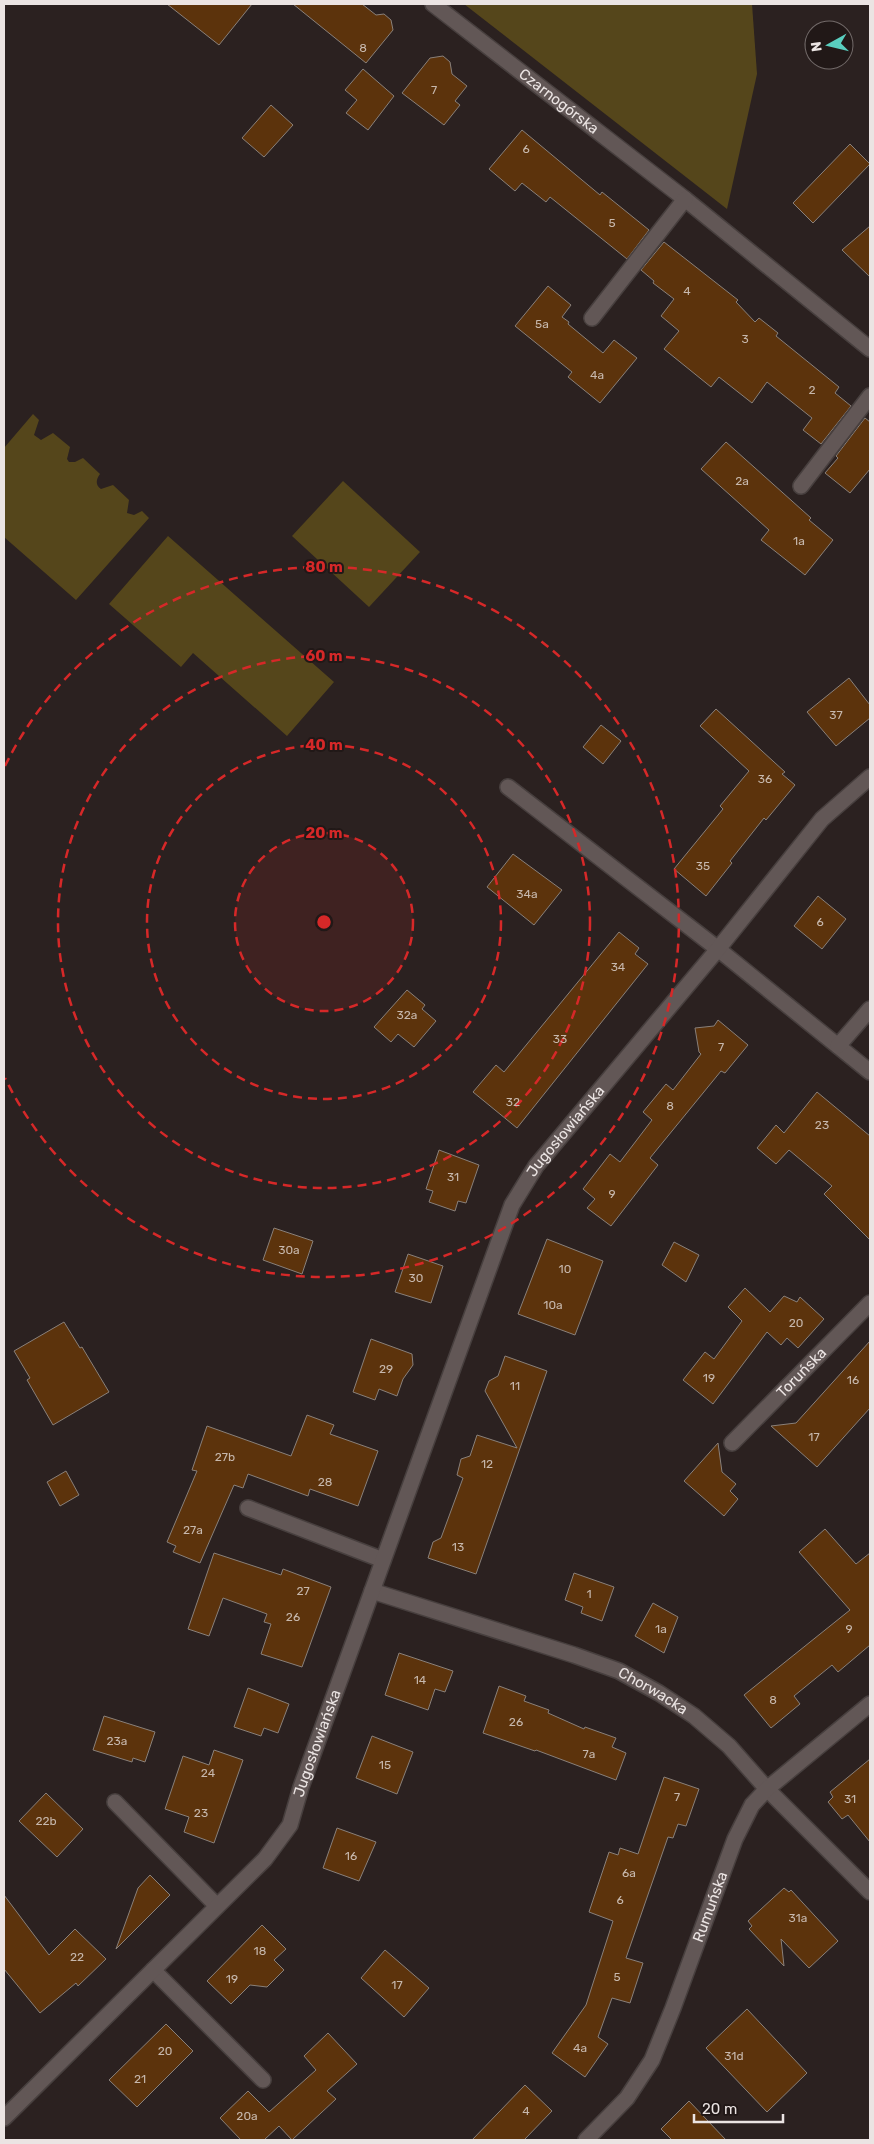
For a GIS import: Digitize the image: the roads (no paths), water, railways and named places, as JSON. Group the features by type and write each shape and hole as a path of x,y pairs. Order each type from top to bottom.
{"street":[{"name":"Czarnogórska","path":"433,4 684,199 870,349"},
{"path":"592,318 684,199"},
{"path":"801,486 870,396"},
{"name":"Jugosłowiańska","path":"4,2118 264,1860 290,1825 383,1560 512,1205 536,1166 718,949 822,819 870,777"},
{"path":"508,787 718,949 870,1072"},
{"path":"838,1046 870,1009"},
{"name":"Toruńska","path":"732,1443 870,1303"},
{"path":"248,1508 383,1560"},
{"name":"Chorwacka","path":"372,1591 519,1636 619,1671 659,1694 694,1716 729,1746 767,1788 870,1892"},
{"name":"Rumuńska","path":"586,2140 626,2098 652,2060 735,1839 752,1805 767,1788 870,1704"},
{"path":"116,1802 217,1906"},
{"path":"153,1970 263,2080"}]}
